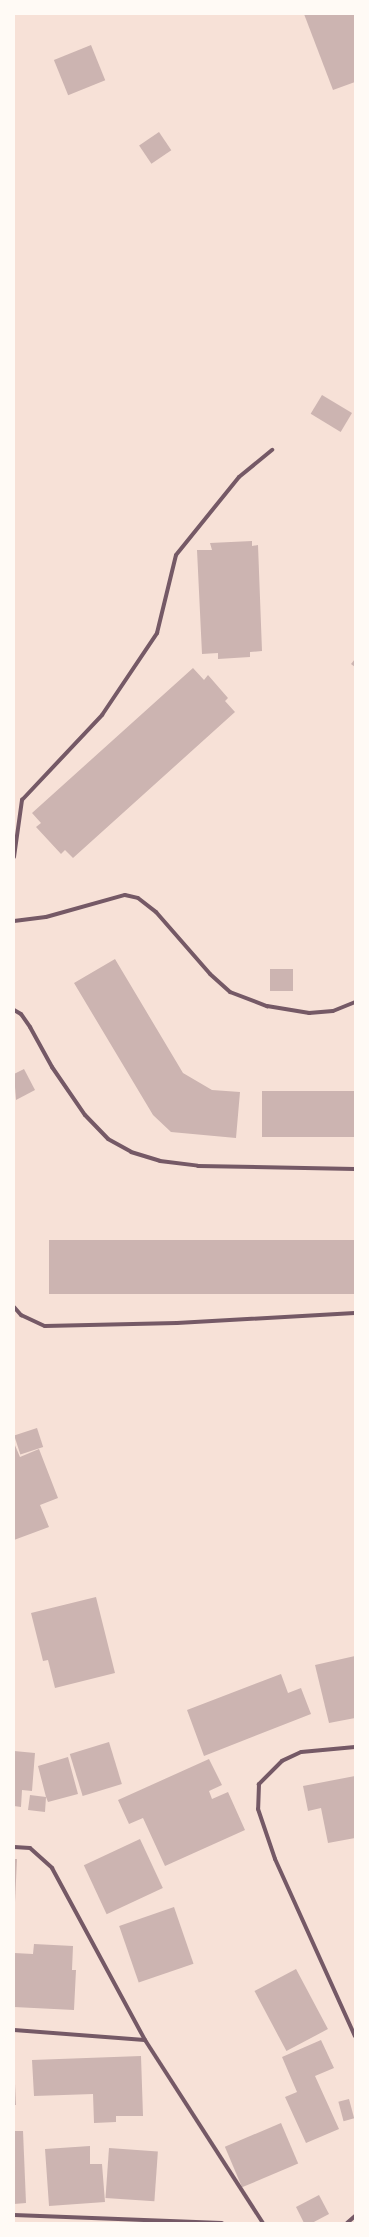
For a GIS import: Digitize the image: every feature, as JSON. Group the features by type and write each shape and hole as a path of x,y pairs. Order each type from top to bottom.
{"street":[{"path":"14,857 22,800 102,715 157,633 176,556 239,477 272,450"},
{"path":"14,921 46,917 126,895 138,898 156,912 210,974 230,992 267,1006 309,1013 333,1012 355,1002"},
{"path":"14,1010 21,1014 30,1027 52,1067 85,1115 108,1139 131,1152 160,1161 198,1166 355,1169"},
{"path":"14,1307 21,1315 45,1326 177,1323 355,1313"},
{"path":"355,1748 301,1752 282,1761 259,1784 258,1809 275,1859 355,2036"},
{"path":"14,1847 30,1848 52,1868 145,2040 263,2223"},
{"path":"14,2030 145,2040"},
{"path":"14,2216 222,2223"},
{"path":"347,2223 355,2216"}],"building":[{"path":"304,14 355,14 355,82 333,90"},
{"path":"91,45 105,80 68,95 54,60"},
{"path":"159,132 171,150 151,164 139,145"},
{"path":"322,395 352,413 341,432 311,414"},
{"path":"252,541 252,546 258,545 262,651 250,652 250,657 218,659 218,653 202,654 197,550 212,550 210,543"},
{"path":"355,659 355,667 351,664"},
{"path":"193,668 204,680 208,675 228,698 225,701 235,712 73,858 65,850 61,854 36,827 41,823 32,813"},
{"path":"115,959 183,1073 212,1090 240,1092 236,1138 171,1132 153,1115 74,983"},
{"path":"270,969 293,969 293,991 270,991"},
{"path":"24,1069 35,1090 16,1100 14,1074"},
{"path":"262,1091 355,1091 355,1137 262,1137"},
{"path":"49,1240 355,1240 355,1294 49,1294"},
{"path":"37,1428 43,1447 20,1454 14,1435"},
{"path":"14,1443 20,1457 39,1449 58,1498 40,1505 49,1527 14,1540"},
{"path":"96,1597 115,1673 55,1688 48,1660 43,1661 31,1613"},
{"path":"355,1656 355,1718 329,1723 315,1665"},
{"path":"281,1674 288,1693 301,1688 311,1714 204,1756 187,1710"},
{"path":"109,1742 122,1784 83,1796 70,1754"},
{"path":"14,1751 35,1753 32,1791 22,1790 21,1807 14,1806"},
{"path":"68,1757 78,1794 48,1802 38,1766"},
{"path":"209,1759 222,1785 209,1791 212,1799 228,1792 245,1830 165,1866 143,1818 129,1824 118,1800"},
{"path":"355,1776 355,1838 328,1843 321,1808 308,1811 303,1786"},
{"path":"30,1795 46,1797 45,1812 28,1810"},
{"path":"140,1839 163,1888 107,1914 84,1865"},
{"path":"14,1859 17,1859 15,1902 14,1902"},
{"path":"174,1907 194,1964 139,1983 119,1926"},
{"path":"34,1944 73,1946 72,1970 76,1970 74,2010 14,2007 14,1953 33,1954"},
{"path":"296,1969 328,2029 286,2051 255,1991"},
{"path":"321,2040 334,2068 315,2076 339,2129 306,2143 285,2097 297,2092 282,2057"},
{"path":"141,2056 143,2116 116,2116 116,2122 94,2123 93,2094 34,2096 32,2060"},
{"path":"15,2084 16,2105 14,2105"},
{"path":"349,2099 354,2118 344,2121 338,2102"},
{"path":"281,2123 298,2164 242,2187 225,2147"},
{"path":"14,2131 23,2131 26,2203 14,2204"},
{"path":"90,2146 90,2164 102,2164 105,2202 49,2206 45,2149"},
{"path":"109,2148 158,2151 154,2201 106,2198"},
{"path":"319,2195 329,2214 312,2223 304,2223 296,2207"}]}
